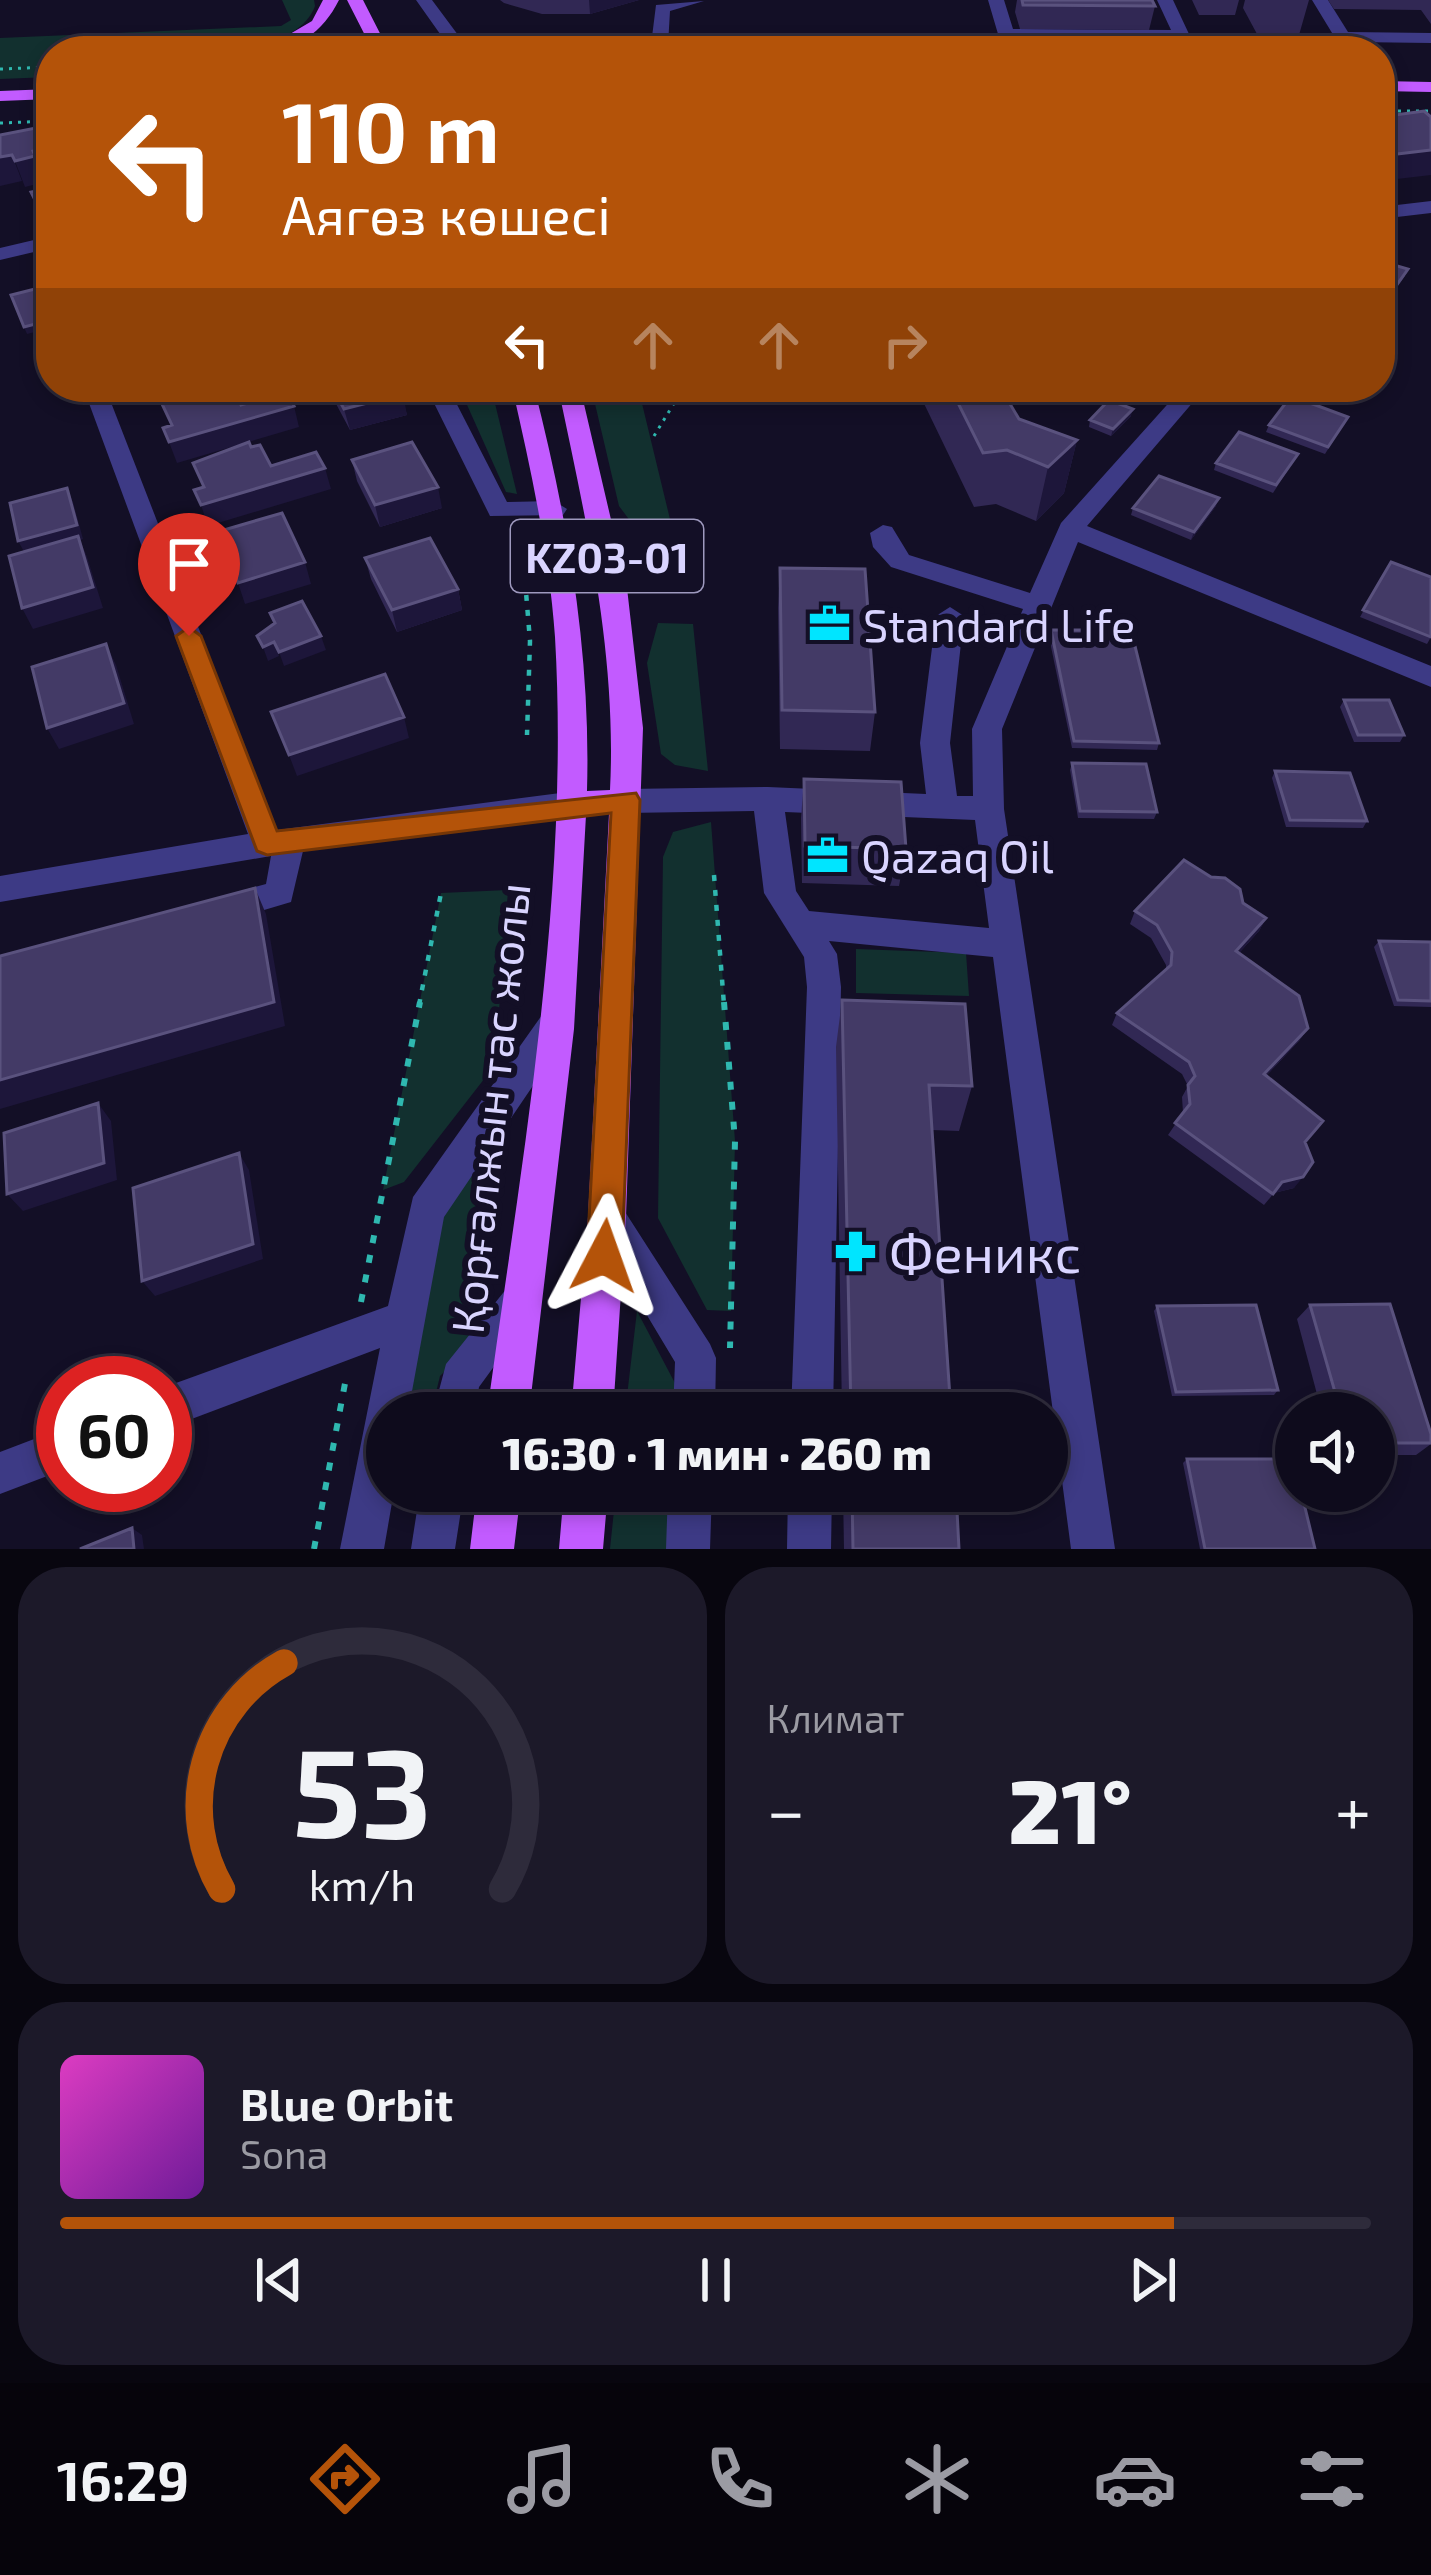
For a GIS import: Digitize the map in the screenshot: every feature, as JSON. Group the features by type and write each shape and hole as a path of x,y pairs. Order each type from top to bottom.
{"main road":[{"path":"297,36 319,24 331,0"},
{"path":"355,0 373,36"},
{"path":"1395,86 1431,87"},
{"path":"0,97 36,95"},
{"name":"Қорғалжын тас жолы","path":"510,1392 554,1026 568,804 570,649 554,509 527,402"},
{"name":"KZ03-01","path":"577,402 614,588 628,728 607,1217 594,1392"},
{"path":"568,804 626,800"},
{"path":"492,1549 496,1512"},
{"path":"581,1549 584,1512"}],"street":[{"path":"424,0 450,36"},
{"path":"659,36 662,8 696,0 696,21"},
{"path":"996,0 1005,36"},
{"path":"1165,0 1182,36"},
{"path":"1320,0 1342,36"},
{"path":"1395,41 1431,38"},
{"path":"1395,56 1431,57"},
{"path":"1395,211 1431,207"},
{"path":"0,254 36,246"},
{"path":"100,402 278,842 280,893 194,917"},
{"path":"445,402 500,510 554,509"},
{"path":"1093,1549 989,809 987,728 1070,529 1182,402"},
{"path":"1070,529 1431,677"},
{"path":"883,533 886,547 900,561 1039,604"},
{"path":"943,807 935,743 950,616"},
{"path":"626,800 767,799 989,809"},
{"path":"767,799 780,892 820,953 824,987 813,1392"},
{"path":"0,889 278,842 568,804"},
{"path":"799,924 1008,944"},
{"path":"362,1549 401,1322 426,1210 554,1026"},
{"path":"607,1217 696,1358 695,1392"},
{"path":"458,1392 460,1378 521,1302"},
{"path":"192,1398 401,1322"},
{"path":"0,1473 36,1459"},
{"path":"433,1549 439,1512"},
{"path":"688,1549 689,1512"},
{"path":"809,1549 810,1512"}],"path":[{"path":"0,69 36,68"},
{"path":"1395,111 1431,111"},
{"path":"0,123 36,122"},
{"path":"654,436 676,402"},
{"path":"514,509 520,522 530,641 527,735"},
{"path":"714,874 735,1141 730,1352"},
{"path":"314,1549 441,893"}],"green space":[{"path":"282,0 314,0 315,6 299,27 282,36 47,36 281,26 291,20"},
{"path":"36,36 36,78 0,79 0,38"},
{"path":"466,402 495,402 517,494 506,492"},
{"path":"595,402 642,402 676,544 646,542 619,506"},
{"path":"658,623 693,624 708,771 675,765 661,754 647,663"},
{"path":"711,822 735,1141 731,1311 707,1310 658,1218 663,857 673,832"},
{"path":"508,890 495,1065 404,1182 383,1190 441,893"},
{"path":"856,949 966,953 969,996 856,993"},
{"path":"492,1146 468,1348 440,1376 436,1392 403,1392 430,1232"},
{"path":"637,1311 677,1392 627,1392"},
{"path":"614,1512 670,1512 668,1549 610,1549"}],"building":[{"path":"1022,0 1152,0 1155,6 1023,5"},
{"path":"1424,111 1431,117 1431,150 1395,154 1395,115"},
{"path":"36,128 35,156 15,161 12,155 0,157 0,135"},
{"path":"1395,265 1408,269 1395,287"},
{"path":"36,289 36,324 24,327 11,295"},
{"path":"292,402 294,406 169,442 163,428 172,425 162,404"},
{"path":"340,402 372,402 344,409"},
{"path":"958,402 1009,402 1019,419 1077,440 1048,467 1007,450 983,453"},
{"path":"1107,402 1133,409 1113,429 1090,420"},
{"path":"1286,402 1307,402 1348,417 1328,447 1269,425"},
{"path":"1239,432 1298,454 1276,485 1216,463"},
{"path":"249,442 251,447 260,445 271,466 316,452 325,468 201,505 194,490 204,487 193,463"},
{"path":"412,442 438,487 375,505 352,460"},
{"path":"1159,476 1219,498 1194,532 1133,508"},
{"path":"67,488 77,525 18,541 10,503"},
{"path":"282,513 305,562 238,583 217,532"},
{"path":"78,536 93,587 22,608 9,556"},
{"path":"430,538 458,589 392,610 365,558"},
{"path":"1391,562 1431,577 1431,637 1363,610"},
{"path":"780,568 865,569 875,712 782,710"},
{"path":"302,601 321,636 279,652 274,642 263,647 257,636 275,623 270,613"},
{"path":"1051,630 1131,630 1159,743 1074,741"},
{"path":"106,644 124,703 47,728 32,667"},
{"path":"385,674 404,717 289,755 271,712"},
{"path":"1344,700 1389,700 1404,735 1358,735"},
{"path":"1072,763 1146,764 1157,812 1080,811"},
{"path":"1275,771 1350,773 1367,821 1290,820"},
{"path":"804,779 901,782 906,849 805,846"},
{"path":"1184,860 1211,877 1225,878 1240,889 1243,903 1266,918 1236,951 1299,996 1308,1028 1264,1074 1323,1121 1305,1142 1313,1162 1303,1177 1282,1182 1273,1194 1175,1123 1190,1104 1188,1085 1195,1076 1189,1062 1117,1013 1171,965 1172,952 1157,925 1135,911"},
{"path":"255,888 274,1002 0,1080 0,956"},
{"path":"1379,941 1431,942 1431,1001 1398,1000"},
{"path":"842,1000 965,1004 972,1086 929,1085 950,1392 851,1392"},
{"path":"98,1103 104,1163 7,1194 4,1133"},
{"path":"239,1153 253,1244 142,1281 133,1188"},
{"path":"1390,1304 1431,1443 1395,1443 1395,1392 1335,1392 1310,1305"},
{"path":"1256,1305 1278,1390 1176,1392 1157,1306"},
{"path":"1187,1459 1275,1459 1275,1512 1306,1512 1315,1549 1205,1549"},
{"path":"852,1512 957,1512 959,1549 853,1549"},
{"path":"132,1528 134,1549 80,1549"}],"place":[{"name":"Standard Life","path":"829,624"},
{"name":"Qazaq Oil","path":"827,855"},
{"name":"Феникс","path":"855,1251"}],"route":[{"path":"189,636 267,843 626,800 604,1256"}]}
